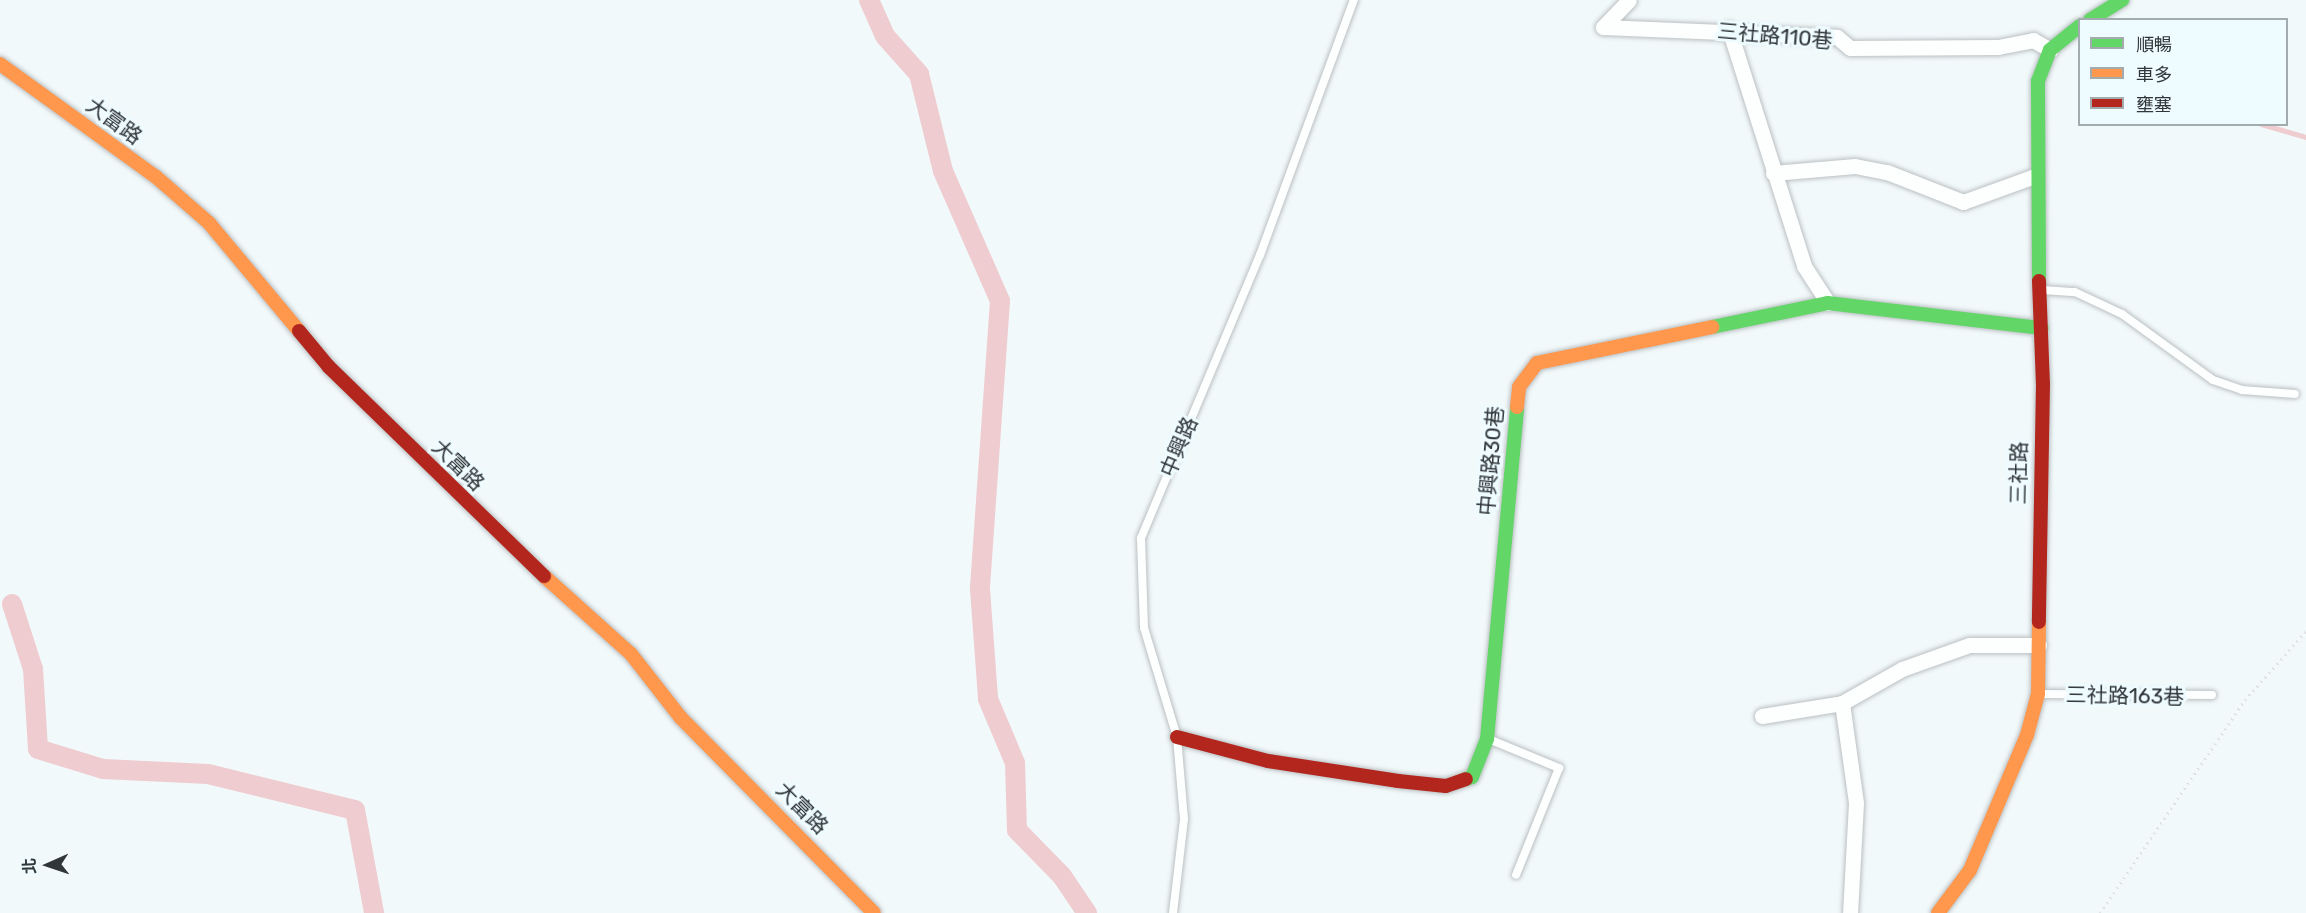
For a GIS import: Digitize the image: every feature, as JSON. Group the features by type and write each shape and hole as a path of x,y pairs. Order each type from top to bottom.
{"street":[{"name":"三社路110巷","path":"1629,0 1603,27 1730,30 1837,37 1850,48 1998,47 2033,40 2050,50"},
{"path":"2093,18 2122,0"},
{"name":"三社路","path":"1938,913 1970,870 1996,815 2027,735 2037,694 2042,328 2035,176 2038,81 2050,50 2078,27"},
{"path":"1730,30 1804,266 1828,303"},
{"name":"大富路","path":"0,64 155,176 209,223 329,368 523,557 632,654 681,718 874,913"},
{"path":"1773,173 1854,166 1887,172 1963,202 2035,176"},
{"name":"中興路30巷","path":"1177,737 1268,761 1446,786 1472,777 1487,739 1519,387 1537,363 1828,303 2042,328"},
{"path":"1762,716 1842,703 1902,669 1969,645 2039,645"},
{"path":"1842,703 1856,803 1850,913"}],"lane":[{"name":"中興路","path":"1173,913 1184,819 1177,737 1144,628 1141,538 1260,255 1354,0"},
{"path":"2042,290 2075,292 2122,314 2212,381 2242,390 2295,394"},
{"name":"三社路163巷","path":"2037,694 2212,695"},
{"path":"1487,739 1560,768 1516,875"}],"path":[{"path":"2100,913 2245,699 2306,631"}],"waterway":[{"path":"869,0 885,36 919,74 943,171 1000,301 980,589 988,699 1015,763 1017,830 1062,876 1087,913"},
{"path":"2268,126 2306,137"},
{"path":"12,604 33,669 38,749 103,769 208,774 355,810 374,913"}],"traffic: fast":[{"path":"2093,18 2122,0"},
{"path":"2039,281 2038,81 2050,50 2078,28"},
{"path":"1712,327 1828,303 2042,328"},
{"path":"1466,779 1472,777 1487,739 1517,407"}],"traffic: slow":[{"path":"0,64 155,176 209,223 299,331"},
{"path":"1517,407 1519,387 1537,363 1712,327"},
{"path":"544,576 631,654 681,718 874,913"},
{"path":"1938,913 1970,870 2027,735 2038,694 2039,622"}],"traffic: jam":[{"path":"2039,281 2043,384 2039,622"},
{"path":"299,331 329,367 544,576"},
{"path":"1177,737 1268,761 1398,781 1446,786 1466,779"}]}
